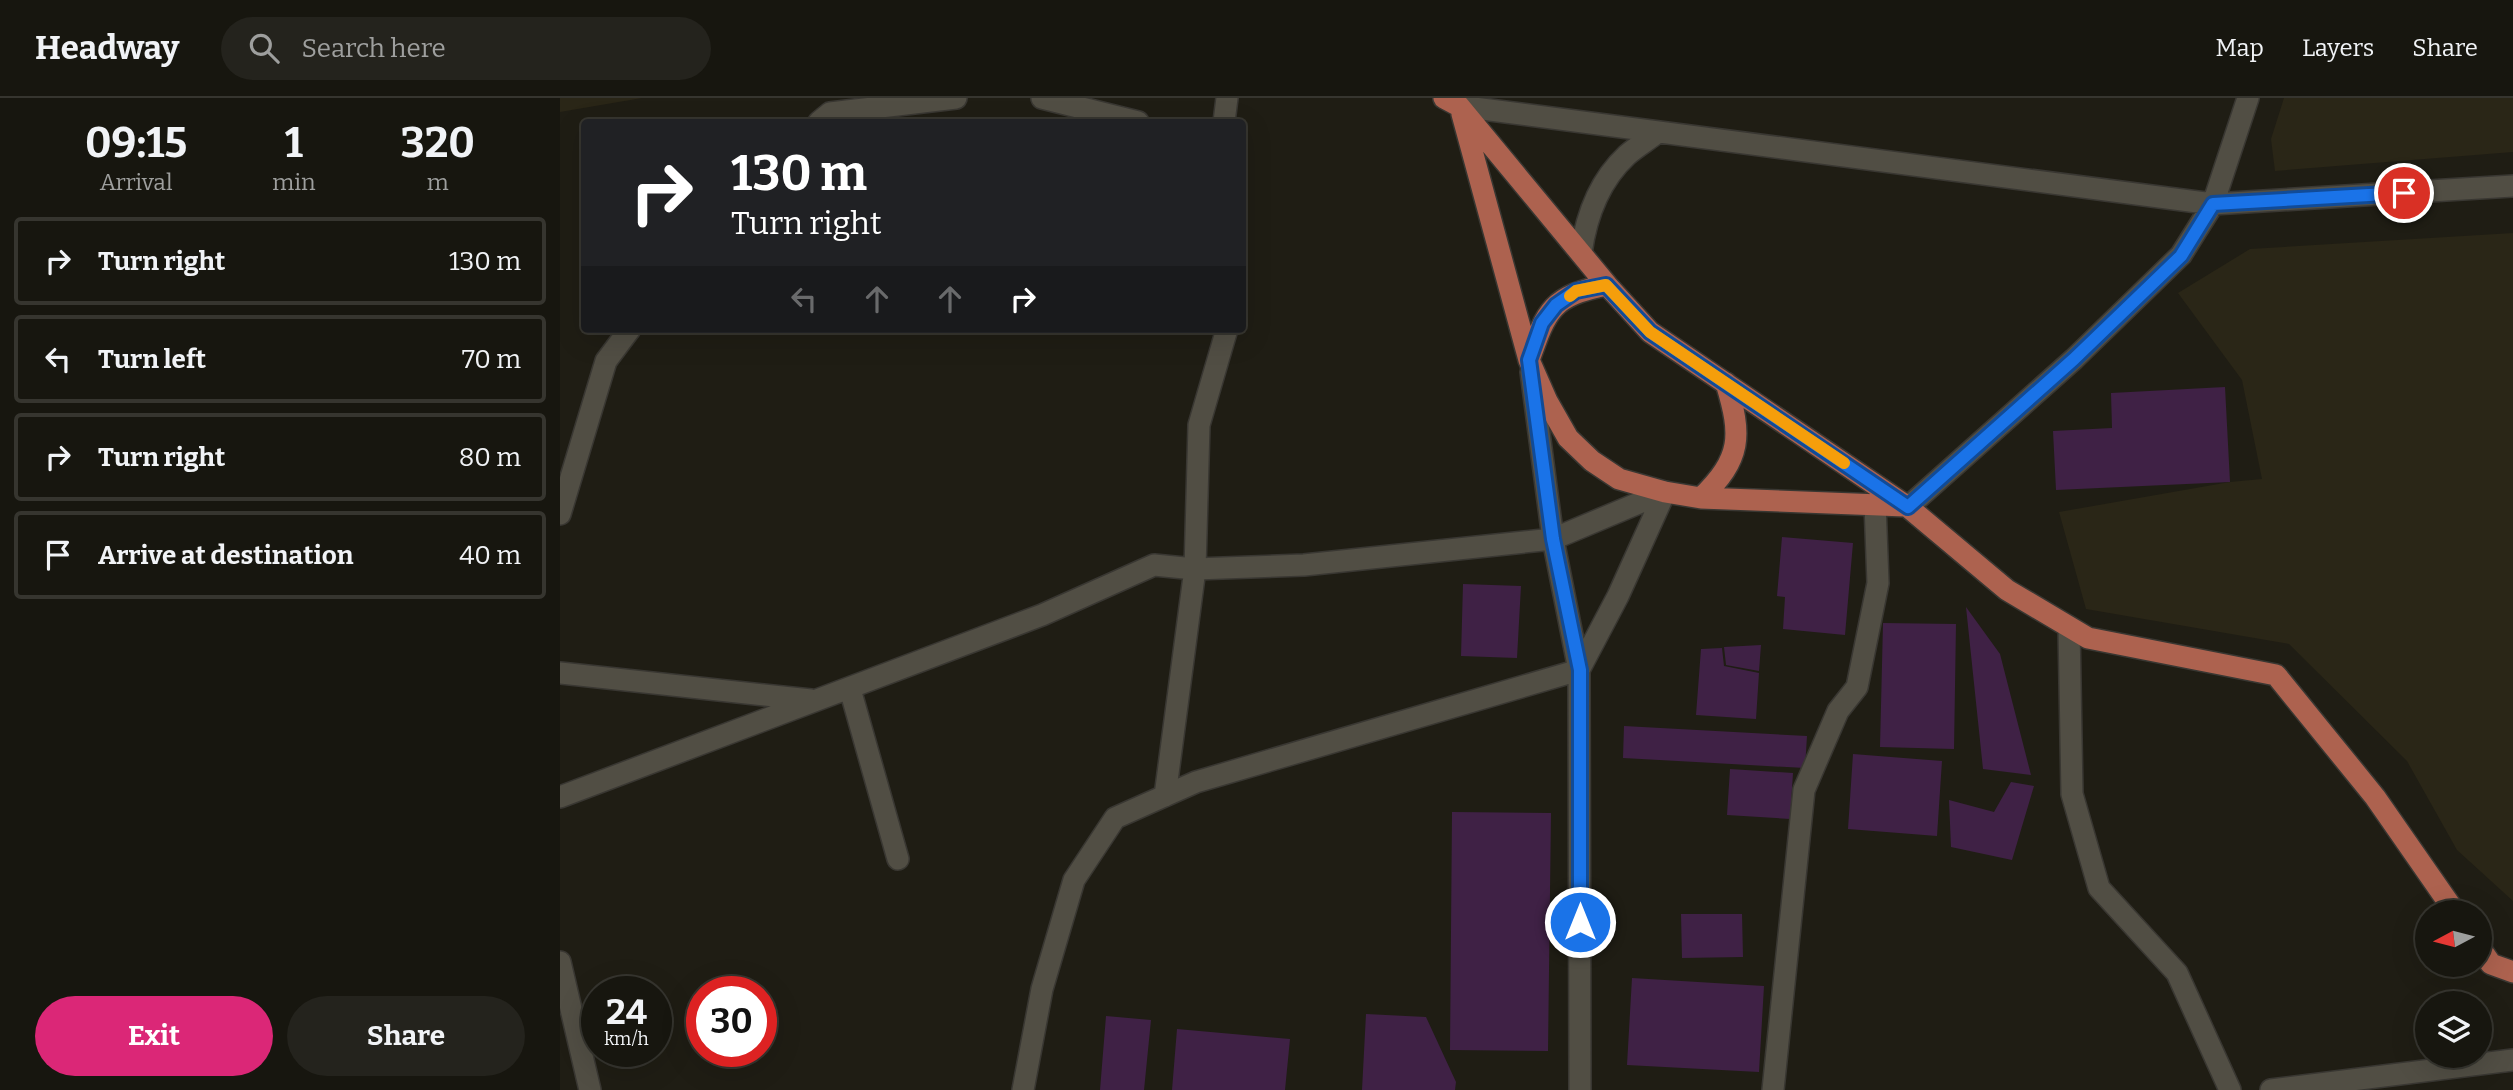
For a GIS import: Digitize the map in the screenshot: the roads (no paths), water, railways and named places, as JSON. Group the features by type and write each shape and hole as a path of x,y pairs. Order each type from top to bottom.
{"main road":[{"path":"1453,101 1606,285 1650,332 1908,507 2007,590 2088,638 2276,675 2375,797 2447,900"},
{"path":"1453,101 1485,192 1529,360 1547,401 1568,438 1592,461 1619,479 1665,492 1701,498 1908,507"},
{"path":"1529,360 1542,323 1556,305 1576,291 1606,285"},
{"path":"1701,498 1721,479 1731,461 1735,445 1737,426 1726,383"},
{"path":"2492,964 2513,972"}],"street":[{"path":"823,119 830,113 956,98"},
{"path":"1042,98 1126,119"},
{"path":"1224,119 1227,98"},
{"path":"1908,507 2074,359 2181,256 2213,204 2248,98"},
{"path":"1453,101 1658,132 2213,204 2513,186"},
{"path":"1581,253 1585,225 1596,198 1612,172 1628,155 1658,132"},
{"path":"560,514 606,361 627,333"},
{"path":"1165,796 1195,569 1199,425 1226,333"},
{"path":"1529,360 1553,539 1580,670 1580,1090"},
{"path":"560,797 1042,615 1154,565 1195,569 1304,565 1553,539 1665,492"},
{"path":"1023,1090 1042,989 1074,880 1115,818 1196,782 1580,670 1618,596 1665,492"},
{"path":"1773,1090 1804,790 1838,711 1857,687 1878,583 1875,504"},
{"path":"2069,627 2072,794 2099,888 2177,973 2230,1090"},
{"path":"560,673 817,701"},
{"path":"850,689 898,859"},
{"path":"560,962 590,1090"},
{"path":"2271,1090 2513,1060"}]}
